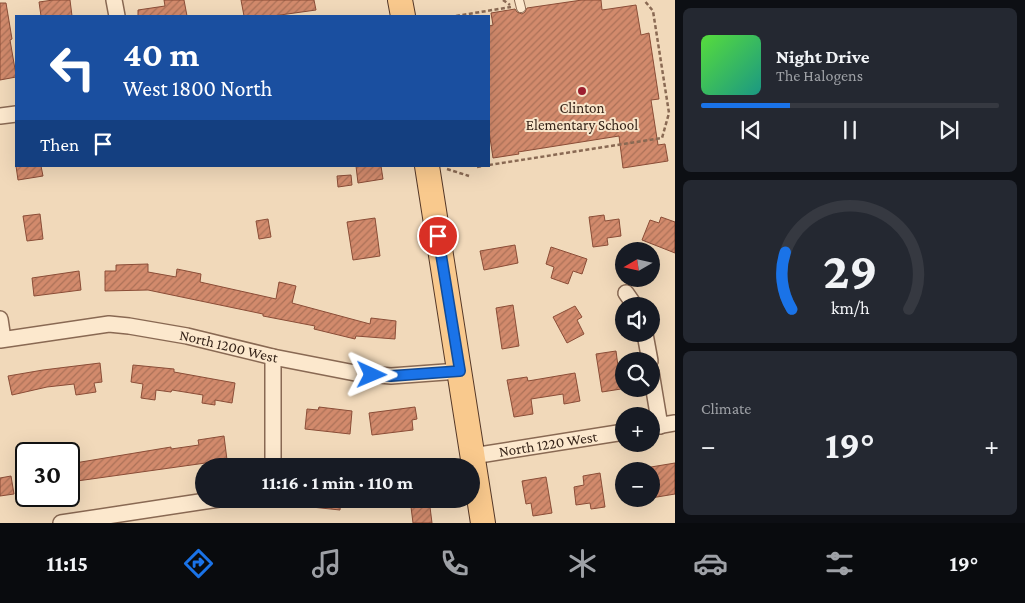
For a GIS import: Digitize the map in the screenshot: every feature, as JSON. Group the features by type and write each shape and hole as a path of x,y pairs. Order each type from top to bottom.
{"main road":[{"path":"400,0 403,15"},
{"path":"437,167 460,371 483,523"}],"street":[{"path":"114,0 117,15"},
{"path":"0,116 15,114"},
{"path":"626,293 629,297"},
{"path":"0,319 2,340"},
{"name":"North 1200 West","path":"2,340 109,324 187,336 273,357 372,375 391,376 460,371"},
{"path":"273,357 273,458"},
{"path":"660,426 675,424"},
{"name":"North 1220 West","path":"473,456 615,433"},
{"path":"60,523 195,503"}],"path":[{"path":"462,15 513,7 503,0"},
{"path":"490,165 662,138 669,112 653,11 644,0"},
{"path":"437,167 469,176"}],"building":[{"path":"70,0 72,15 41,15 39,2"},
{"path":"164,0 184,0 187,15 138,15 138,10 165,6"},
{"path":"241,0 314,0 316,10 280,15 244,15"},
{"path":"582,0 601,0 602,10 636,5 641,35 649,33 659,99 651,100 658,145 665,144 668,161 623,168 619,136 518,152 519,154 493,158 490,138 490,26 493,25 491,13 515,9 522,14 527,8"},
{"path":"0,3 6,3 12,39 10,40 15,77 0,80"},
{"path":"16,167 41,167 43,176 18,180"},
{"path":"356,167 381,167 383,179 358,183"},
{"path":"351,175 352,185 338,187 337,176"},
{"path":"40,214 43,239 27,241 23,216"},
{"path":"604,215 605,221 619,219 621,236 607,238 608,245 593,247 589,217"},
{"path":"661,217 675,222 675,253 660,247 660,242 642,240 650,220 659,223"},
{"path":"375,218 380,256 353,260 347,222"},
{"path":"268,219 271,237 259,239 256,221"},
{"path":"515,245 518,263 484,270 480,251"},
{"path":"551,247 587,259 582,274 573,271 568,284 551,278 554,267 546,264"},
{"path":"148,264 148,272 176,277 177,269 201,274 200,282 276,299 279,282 296,286 292,303 370,324 371,318 396,321 395,339 356,336 355,339 314,329 315,326 148,290 105,291 105,271 116,271 116,265"},
{"path":"79,271 81,290 34,296 32,278"},
{"path":"513,305 519,346 502,349 496,308"},
{"path":"575,306 582,317 577,320 584,334 567,343 553,317"},
{"path":"616,351 615,390 602,392 596,354"},
{"path":"100,363 102,382 94,383 96,392 76,395 74,384 47,387 12,395 8,376"},
{"path":"133,365 174,369 174,372 235,383 232,403 215,400 215,405 202,403 203,395 172,390 171,392 156,390 155,400 141,398 143,384 131,382"},
{"path":"575,373 580,401 564,404 563,394 531,399 533,414 514,417 507,380 527,377 528,381"},
{"path":"319,407 352,411 350,434 305,429 307,409 318,410"},
{"path":"415,407 417,419 412,420 413,430 372,435 369,413"},
{"path":"224,436 227,458 195,458 195,464 80,481 80,462 171,447 171,449 199,445 198,440"},
{"path":"675,463 675,494 660,496 660,466"},
{"path":"600,473 605,507 591,509 590,503 576,505 574,487 584,485 583,476"},
{"path":"11,476 14,494 0,496 0,478"},
{"path":"546,477 552,513 533,516 531,503 526,504 522,481"},
{"path":"321,508 340,508 340,510"},
{"path":"411,508 430,508 432,523 413,523"}],"place":[{"name":"Clinton Elementary School","path":"582,91"}],"route":[{"path":"372,375 391,376 460,371 438,236"}]}
